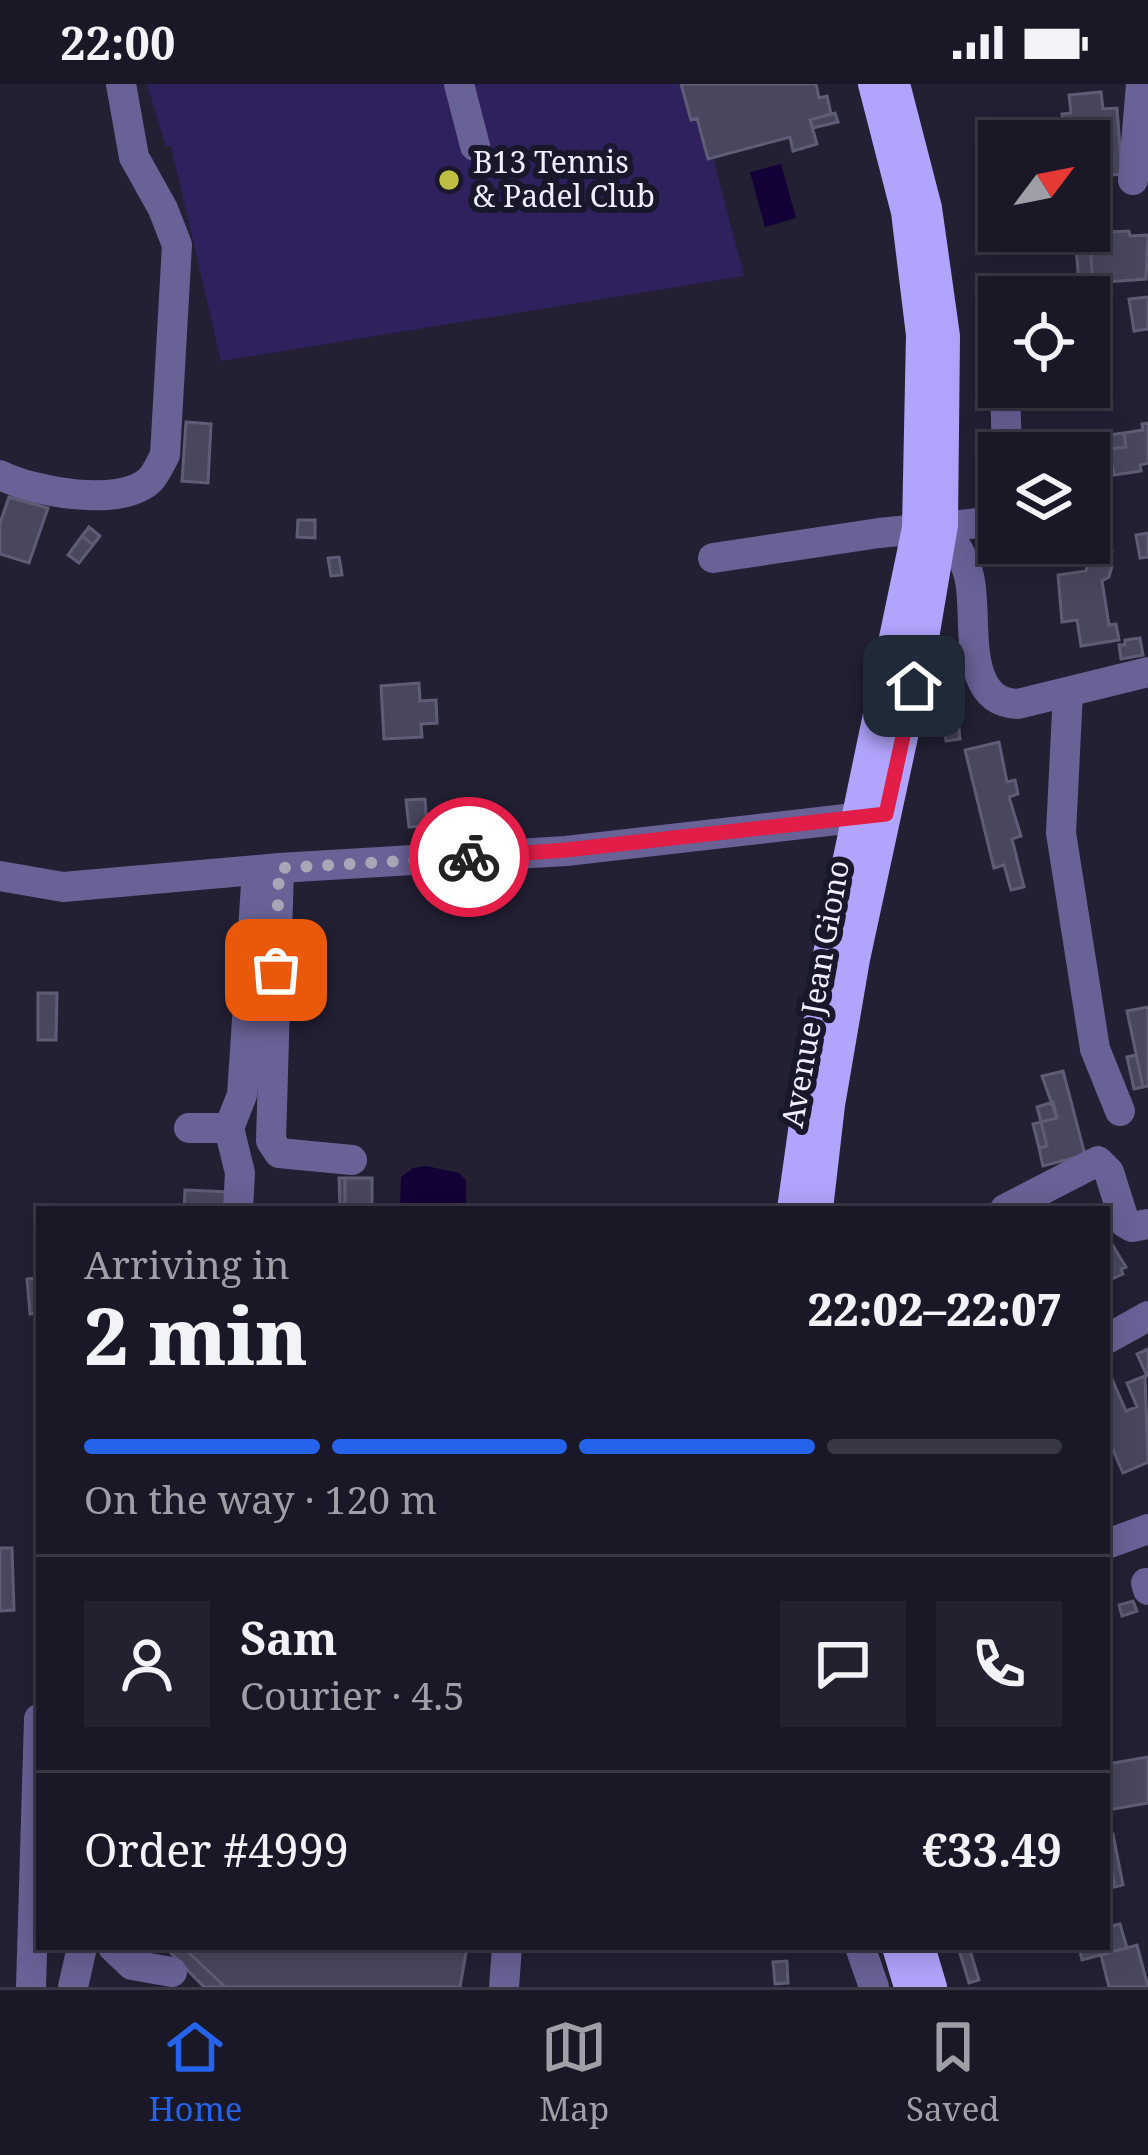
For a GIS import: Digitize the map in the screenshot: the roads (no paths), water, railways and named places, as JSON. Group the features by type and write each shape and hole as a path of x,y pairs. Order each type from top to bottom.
{"main road":[{"name":"Avenue Jean Giono","path":"873,84 906,212 921,335 930,527"},
{"name":"Avenue Jean Giono","path":"792,1206 828,954 923,644 945,336 927,208 895,84"},
{"name":"Avenue Jean Giono","path":"818,1206 872,816"},
{"path":"897,1950 909,1987"},
{"path":"921,1950 932,1987"}],"street":[{"path":"0,475 43,490 122,495 150,481 165,455 177,245 164,209 134,157 121,84"},
{"path":"459,84 475,146"},
{"path":"1133,180 1142,84"},
{"path":"713,558 978,523"},
{"path":"930,527 968,574 977,671 1003,703 1148,674"},
{"path":"1068,692 1061,833 1095,1049 1120,1111"},
{"path":"0,876 64,887 566,850 872,816"},
{"path":"238,1206 240,1173 230,1128 242,1095 268,869"},
{"path":"268,869 271,1141 279,1153 352,1160"},
{"path":"189,1128 230,1128"},
{"path":"1011,1206 1098,1161 1109,1172 1125,1223 1132,1227 1148,1223"},
{"path":"1110,1337 1148,1316"},
{"path":"1110,1543 1148,1529"},
{"path":"31,1987 36,1820"},
{"path":"73,1987 81,1950"},
{"path":"115,1950 132,1965 172,1972"},
{"path":"504,1987 507,1950"},
{"path":"861,1950 874,1987"}],"place":[{"name":"B13 Tennis & Padel Club","path":"449,180"}]}
